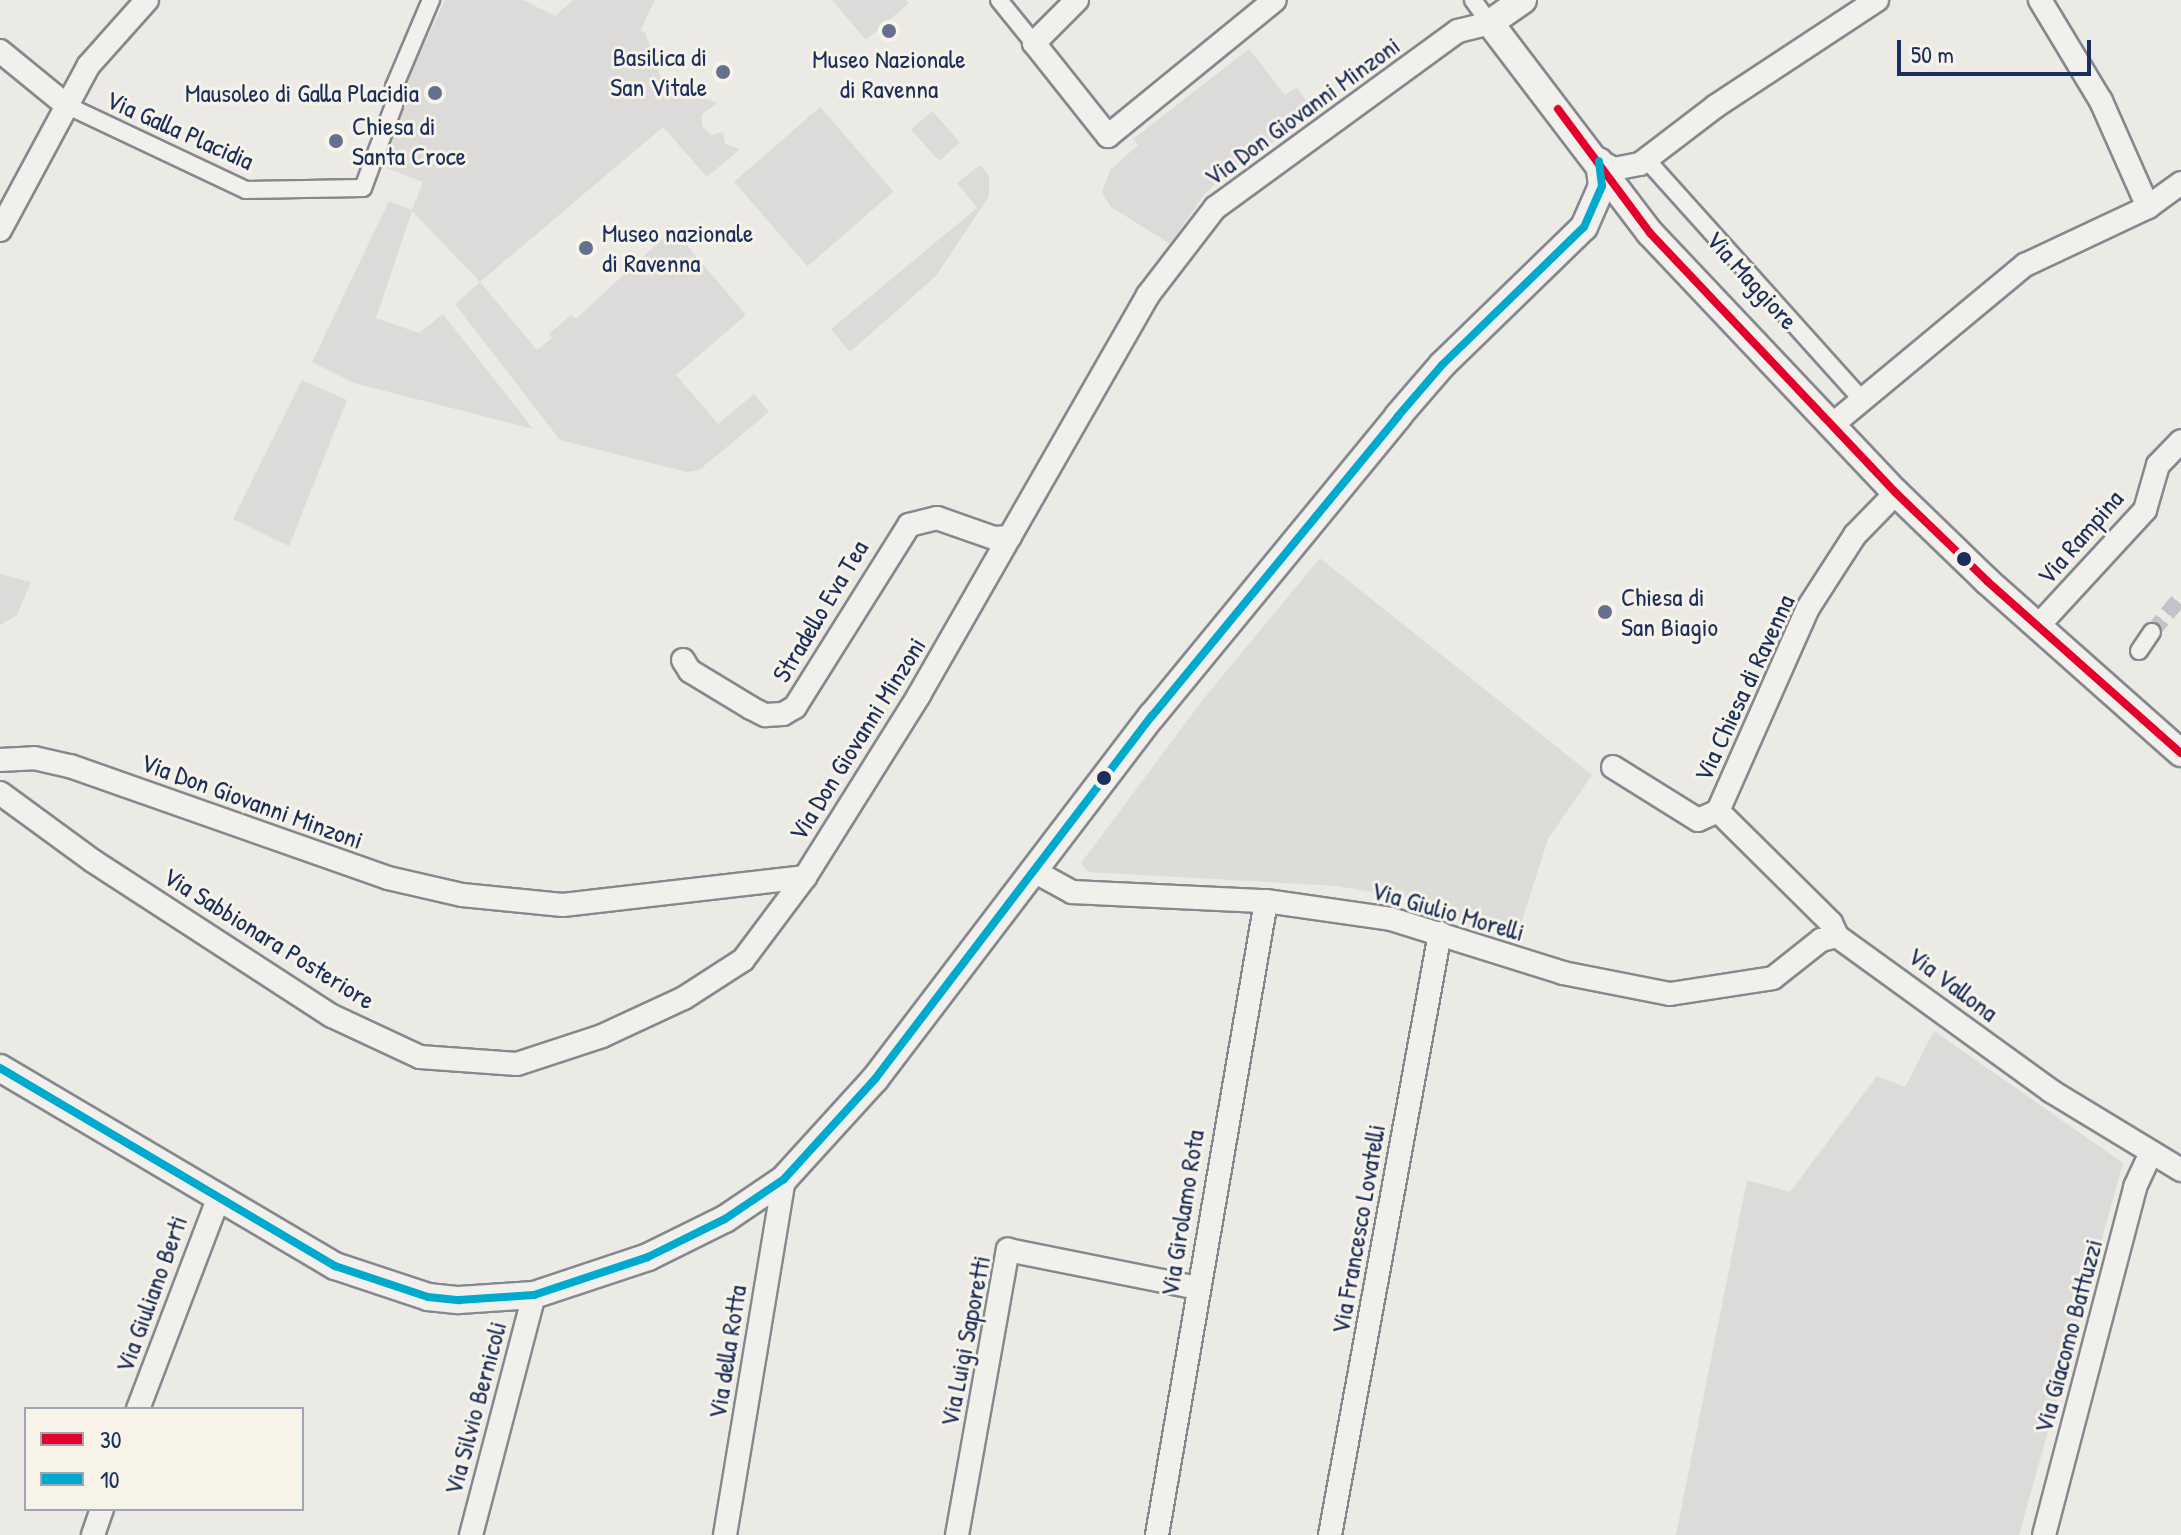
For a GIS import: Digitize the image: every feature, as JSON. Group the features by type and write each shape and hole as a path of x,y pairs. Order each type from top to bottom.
{"street":[{"path":"0,230 89,65 147,0"},
{"name":"Via Galla Placidia","path":"66,105 246,190 363,188 394,105 394,87 431,0"},
{"path":"999,0 1108,136 1183,80 1275,0"},
{"path":"1034,43 1077,0"},
{"path":"1473,0 1490,23 1523,0"},
{"path":"1599,161 1614,169 1643,161 1716,106 1877,0"},
{"path":"2040,0 2101,101 2148,207"},
{"name":"Via Maggiore","path":"1490,23 1599,161 1622,200 1650,233 1896,493 2038,626 2181,753"},
{"name":"Via Don Giovanni Minzoni","path":"0,760 34,758 70,766 388,878 462,895 563,905 805,877 857,797 1148,295 1215,208 1458,31 1490,23"},
{"path":"0,51 66,105"},
{"path":"0,1068 335,1266 390,1288 459,1300 534,1295 648,1257 725,1219 784,1179 875,1079 1032,870 1398,416 1442,365 1584,227 1602,186 1599,161"},
{"path":"1643,161 1633,180 1634,200 1650,233"},
{"name":"Via Maggiore","path":"1643,161 1861,399"},
{"path":"1832,425 2025,265 2148,207 2181,183"},
{"path":"1584,227 1631,223 1650,233"},
{"name":"Via Rampina","path":"2038,626 2145,510 2158,465 2181,441"},
{"name":"Via Chiesa di Ravenna","path":"1613,767 1698,820 1718,811 1808,608 1855,535 1896,493"},
{"name":"Stradello Eva Tea","path":"683,660 690,671 751,708 765,715 783,714 795,707 909,525 937,518 994,538 1010,537"},
{"path":"2139,651 2152,632"},
{"name":"Via Sabbionara Posteriore","path":"0,793 93,861 332,1016 420,1057 517,1064 602,1036 684,998 743,960 805,877"},
{"name":"Via Vallona","path":"1718,811 1831,923 1837,936 2051,1091 2181,1170"},
{"name":"Via Giulio Morelli","path":"1032,870 1072,892 1266,901 1391,919 1563,973 1670,994 1773,978 1821,940 1837,936"},
{"name":"Via Girolamo Rota","path":"1157,1535 1266,901"},
{"name":"Via Francesco Lovatelli","path":"1330,1535 1440,933"},
{"name":"Via Giacomo Battuzzi","path":"2044,1535 2135,1187 2151,1153"},
{"name":"Via della Rotta","path":"725,1535 784,1179"},
{"name":"Via Giuliano Berti","path":"139,1407 218,1199"},
{"name":"Via Luigi Saporetti","path":"957,1535 1008,1250 1198,1288"},
{"name":"Via Silvio Bernicoli","path":"471,1535 534,1295"},
{"path":"93,1535 101,1511"}],"shaded area":[{"path":"445,0 523,0 555,16 573,0 655,0 640,31 645,32 663,84 718,103 702,114 702,126 711,135 723,132 725,144 740,149 707,177 663,127 480,282 412,211 376,318 419,333 443,314 533,429 354,383 312,362 389,201 412,210 423,182 382,166 406,102 403,89"},
{"path":"832,0 906,0 909,3 866,40"},
{"path":"1249,49 1285,95 1297,87 1315,114 1228,172 1204,195 1170,244 1111,207 1102,192 1110,170 1138,145 1133,139"},
{"path":"820,107 893,192 807,266 734,182"},
{"path":"932,111 960,142 939,161 911,130"},
{"path":"980,165 989,176 989,196 936,276 850,352 831,329 977,208 957,183"},
{"path":"673,229 746,315 676,375 718,424 754,394 769,412 699,470 687,472 560,440 455,304 480,282 537,350 552,338 549,334 571,315 576,319"},
{"path":"302,380 347,400 289,546 233,519"},
{"path":"1320,558 1592,775 1548,839 1517,936 1452,919 1412,899 1337,886 1088,872 1081,863 1205,697"},
{"path":"0,574 31,582 17,615 0,625"},
{"path":"1934,1031 2123,1163 2019,1535 1676,1535 1747,1180 1790,1192 1877,1076 1905,1087"}],"tunnel":[{"path":"2152,632 2181,597"}],"transit line":[{"name":"30","path":"1558,109 1650,233 1896,493 1987,581 2181,753"},
{"name":"10","path":"0,1068 335,1266 428,1297 459,1300 534,1295 648,1257 725,1219 784,1179 875,1079 1152,716 1398,416 1442,365 1584,227 1602,186 1599,161"}],"place":[{"name":"Museo Nazionale di Ravenna","path":"889,31"},
{"name":"Basilica di San Vitale","path":"723,72"},
{"name":"Mausoleo di Galla Placidia","path":"435,93"},
{"name":"Chiesa di Santa Croce","path":"336,141"},
{"name":"Museo nazionale di Ravenna","path":"586,248"},
{"name":"Chiesa di San Biagio","path":"1605,612"}]}
